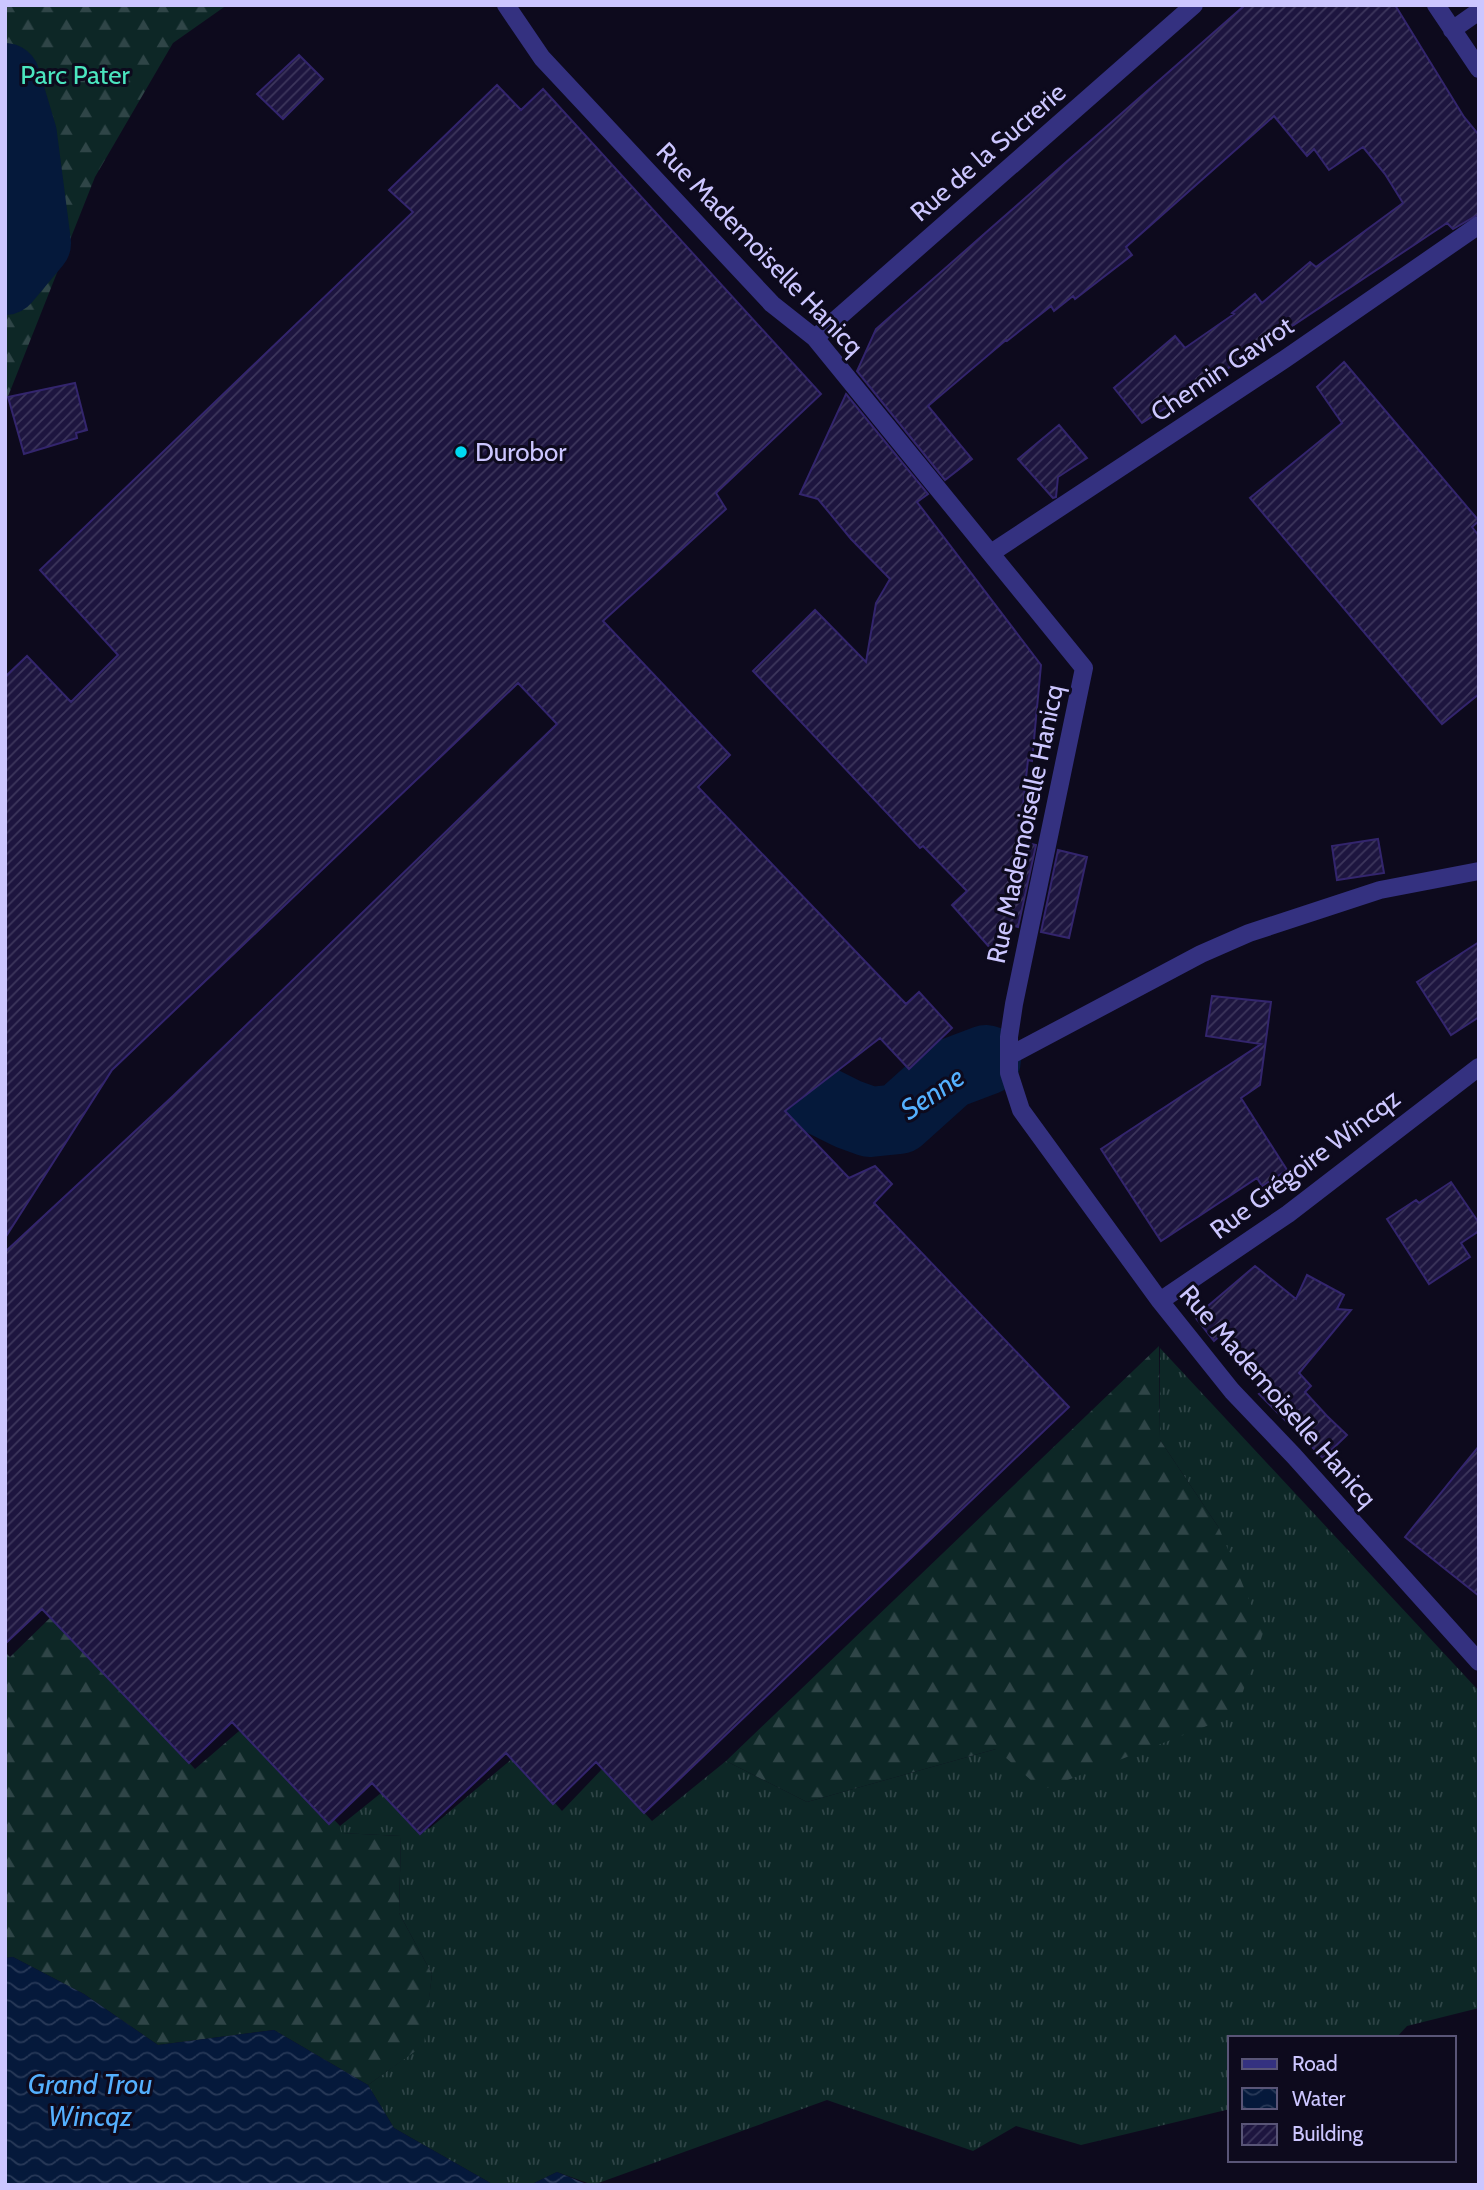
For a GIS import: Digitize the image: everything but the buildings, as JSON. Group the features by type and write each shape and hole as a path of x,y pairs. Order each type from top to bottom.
{"street":[{"name":"Rue Mademoiselle Hanicq","path":"506,5 542,58 772,304 816,338 1084,668 1009,1037 1009,1073 1021,1110 1160,1301 1232,1391 1479,1662"},
{"name":"Rue de la Sucrerie","path":"816,338 1194,5"},
{"path":"1436,5 1479,69"},
{"path":"1452,30 1479,11"},
{"name":"Chemin Gavrot","path":"991,552 1285,359 1479,226"},
{"path":"1009,1056 1201,954 1249,933 1380,890 1479,872"},
{"name":"Rue Grégoire Wincqz","path":"1160,1301 1288,1214 1479,1067"}],"green space":[{"name":"Parc Pater","path":"5,5 227,5 173,43 95,177 5,404"},
{"path":"1159,1346 1160,1440 1219,1528 1263,1633 1235,1715 1042,1790 996,1749 807,1802 726,1761"},
{"path":"1160,1348 1479,1691 1479,2008 1407,2026 1398,2036 1228,2036 1228,2109 1081,2145 1016,2126 973,2151 827,2100 593,2185 557,2172 530,2185 494,2185 394,2128 368,2085 423,2045 432,1974 399,1913 401,1836 340,1833 340,1826 386,1789 429,1829 514,1757 562,1811 603,1768 652,1821 726,1761 807,1802 996,1749 1219,1528 1160,1440"},
{"path":"53,1615 195,1769 246,1725 340,1826 341,1833 401,1836 399,1913 432,1974 424,2045 368,2085 274,2030 158,2045 84,1994 13,1957 5,1958 5,1652 10,1657"}],"water":[{"name":"Grand Trou Wincqz","path":"13,1957 84,1994 158,2045 274,2030 368,2085 394,2128 494,2185 5,2185 5,1958"},
{"path":"557,2172 589,2185 530,2185"}],"waterway":[{"name":"Senne","path":"5,78 22,135 36,243 5,280"},
{"name":"Senne","path":"800,1090 870,1122 899,1119 949,1074 986,1060"}],"place":[{"name":"Durobor","path":"461,452"}]}
